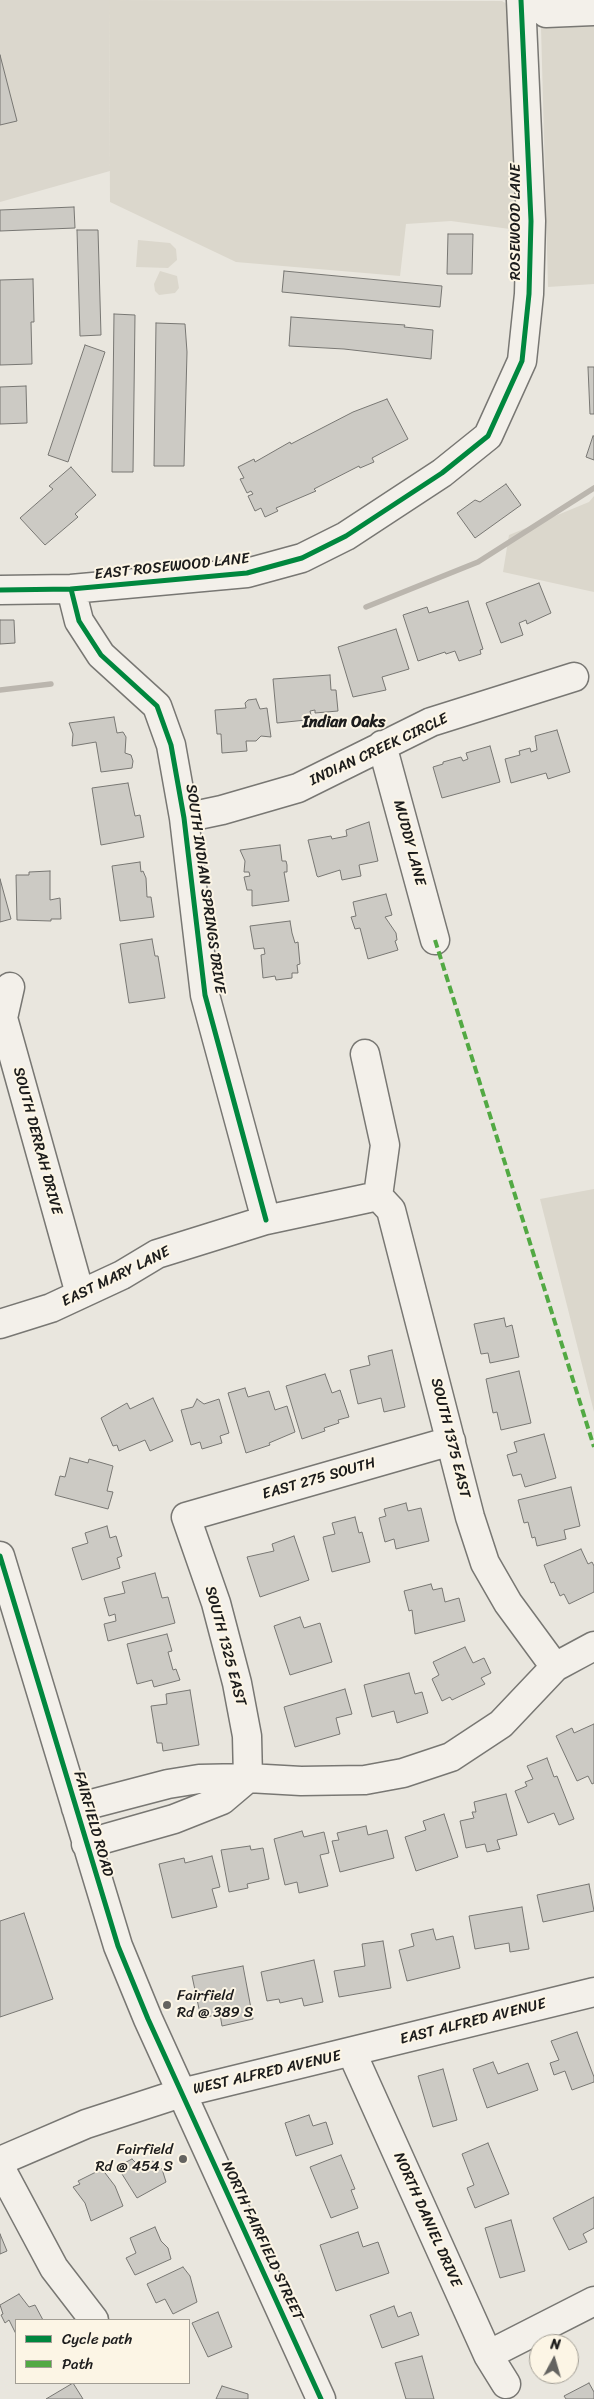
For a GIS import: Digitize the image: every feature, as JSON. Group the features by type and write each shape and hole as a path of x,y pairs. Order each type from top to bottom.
{"street":[{"name":"ROSEWOOD LANE","path":"488,436 522,361 529,294 531,221 521,0"},
{"path":"531,0 546,13 594,11"},
{"name":"EAST ROSEWOOD LANE","path":"0,590 71,589 247,574 302,558 346,536 442,473 488,436"},
{"name":"SOUTH INDIAN SPRINGS DRIVE","path":"71,589 79,621 100,656 157,706 172,745 184,818 205,995 266,1220"},
{"name":"INDIAN CREEK CIRCLE","path":"184,818 222,810 298,788 431,722 574,677"},
{"name":"MUDDY LANE","path":"382,745 435,940"},
{"name":"SOUTH DERRAH DRIVE","path":"10,987 4,1018 80,1294"},
{"path":"365,1054 385,1145 378,1196"},
{"name":"EAST MARY LANE","path":"0,1324 51,1308 122,1275 157,1254 266,1220 378,1196"},
{"name":"SOUTH 1375 EAST","path":"378,1196 391,1210 470,1517 485,1563 508,1603 555,1667"},
{"name":"EAST 275 SOUTH","path":"186,1517 451,1441"},
{"name":"SOUTH 1325 EAST","path":"186,1517 216,1603 237,1683 247,1736 248,1778"},
{"name":"FAIRFIELD ROAD","path":"0,1556 118,1946 181,2093"},
{"path":"76,1808 168,1784 199,1779 365,1780 403,1773 451,1757 501,1724 555,1667 594,1646"},
{"path":"86,1844 174,1819 222,1800 248,1778"},
{"name":"EAST ALFRED AVENUE","path":"352,2053 594,1992"},
{"name":"WEST ALFRED AVENUE","path":"0,2161 86,2124 181,2093 352,2053"},
{"name":"NORTH DANIEL DRIVE","path":"352,2053 488,2355 506,2384"},
{"name":"NORTH FAIRFIELD STREET","path":"181,2093 321,2399"},
{"path":"0,2166 54,2268 93,2319"},
{"path":"488,2355 594,2301"}],"shaded area":[{"path":"0,0 109,0 110,171 0,202"},
{"path":"109,0 502,1 512,7 517,230 451,221 406,224 400,276 236,262 110,202"},
{"path":"594,23 594,284 548,287 541,27"},
{"path":"138,240 170,243 176,249 177,260 168,268 136,267"},
{"path":"160,271 177,276 179,288 175,293 159,295 155,291 154,284"},
{"path":"594,496 594,592 503,572 509,535 589,502"},
{"path":"594,1189 594,1412 540,1199"}],"building":[{"path":"0,55 17,121 0,125"},
{"path":"74,207 75,228 0,231 0,210"},
{"path":"77,230 98,230 101,335 80,336"},
{"path":"448,234 473,234 472,274 447,274"},
{"path":"284,271 442,286 440,307 282,292"},
{"path":"33,279 34,322 31,322 32,364 0,365 0,280"},
{"path":"114,314 135,315 133,472 112,472"},
{"path":"291,317 405,325 404,327 433,330 431,359 344,349 289,346"},
{"path":"156,323 185,324 187,352 184,466 154,466"},
{"path":"85,345 105,352 68,462 48,455"},
{"path":"588,367 594,367 594,414 590,414"},
{"path":"26,386 27,423 0,424 0,387"},
{"path":"387,399 408,439 372,458 374,462 360,468 359,466 314,489 316,491 276,508 278,511 265,517 261,508 255,511 248,496 253,494 251,491 247,493 240,479 244,478 238,467 254,459 255,462 290,442 291,444 353,412"},
{"path":"594,436 594,460 586,457"},
{"path":"71,467 96,495 75,514 78,517 45,545 20,518 53,489 49,486"},
{"path":"506,484 521,505 475,538 457,513 475,500 480,502"},
{"path":"539,583 551,613 527,624 526,620 519,623 523,635 501,643 486,603"},
{"path":"468,601 483,649 480,650 481,654 459,661 455,651 446,654 445,652 418,661 403,615 427,607 429,613"},
{"path":"0,620 14,620 15,643 0,644"},
{"path":"396,629 409,669 382,677 386,690 353,697 338,647"},
{"path":"330,675 331,690 336,690 338,711 315,713 315,710 310,711 311,715 306,716 306,720 277,723 273,679"},
{"path":"256,699 260,709 267,708 271,737 261,736 256,741 246,741 247,751 222,753 221,734 217,734 215,710 246,708 245,703 248,700"},
{"path":"114,717 117,733 123,732 126,737 125,753 131,755 133,761 132,768 101,772 96,742 72,746 73,734 69,723"},
{"path":"557,730 570,772 548,779 546,773 511,783 505,759 520,755 519,751 530,748 531,752 537,750 535,736"},
{"path":"490,746 500,782 442,798 433,767 461,757 463,761 468,759 466,753"},
{"path":"128,783 135,816 140,815 144,837 101,845 92,788"},
{"path":"369,822 378,861 359,865 361,876 342,880 340,870 318,877 308,840 331,836 332,839 347,836 346,830"},
{"path":"280,845 282,861 286,861 287,865 287,872 284,872 289,901 252,906 252,890 247,890 244,877 250,876 249,872 244,872 245,861 240,850"},
{"path":"140,862 141,872 143,871 146,878 147,897 151,897 154,917 120,921 112,866"},
{"path":"50,871 50,900 60,898 61,919 51,919 51,921 17,920 16,875 29,875 29,872"},
{"path":"0,879 11,919 0,922"},
{"path":"386,894 392,915 385,917 396,933 397,940 395,941 398,950 368,959 360,928 355,929 351,917 356,916 353,902"},
{"path":"290,921 295,943 298,942 300,964 297,965 298,973 292,973 292,978 276,980 275,976 263,978 261,955 265,954 264,948 254,949 250,926"},
{"path":"152,939 155,956 158,956 165,998 129,1003 120,944"},
{"path":"504,1318 506,1327 512,1325 519,1357 490,1363 488,1353 481,1354 474,1324"},
{"path":"392,1350 405,1407 384,1412 381,1398 358,1404 350,1370 370,1365 368,1356"},
{"path":"519,1371 531,1423 501,1430 497,1412 493,1413 486,1379"},
{"path":"325,1374 332,1393 340,1390 349,1417 338,1420 339,1423 324,1428 325,1431 302,1439 286,1386"},
{"path":"245,1388 248,1397 269,1391 275,1410 287,1406 295,1432 269,1443 270,1445 246,1453 228,1393"},
{"path":"153,1398 173,1441 150,1451 145,1440 119,1451 117,1445 113,1446 101,1418 127,1403 130,1409"},
{"path":"197,1399 204,1404 219,1399 229,1433 220,1436 222,1443 202,1449 200,1442 191,1445 181,1410 193,1407"},
{"path":"544,1434 556,1478 525,1487 521,1474 513,1476 507,1455 517,1452 514,1442"},
{"path":"70,1458 88,1463 89,1459 113,1466 107,1491 113,1492 108,1509 55,1495 60,1476 65,1477"},
{"path":"571,1487 580,1526 564,1530 566,1539 537,1546 535,1537 532,1538 528,1522 524,1523 518,1500"},
{"path":"406,1503 408,1511 421,1508 429,1541 396,1549 394,1539 385,1542 379,1518 386,1516 384,1509"},
{"path":"355,1517 359,1533 362,1532 370,1562 332,1572 323,1537 335,1534 332,1523"},
{"path":"107,1526 110,1538 116,1536 122,1556 117,1558 120,1568 82,1580 72,1548 88,1543 85,1533"},
{"path":"294,1536 309,1580 260,1597 247,1557 274,1551 272,1544"},
{"path":"581,1549 588,1564 592,1562 594,1566 594,1592 569,1604 564,1594 560,1596 554,1582 551,1583 544,1565"},
{"path":"155,1573 162,1598 168,1597 175,1623 108,1641 104,1624 116,1621 115,1614 109,1616 104,1598 125,1593 122,1582"},
{"path":"431,1584 433,1590 442,1588 445,1602 459,1598 465,1621 415,1634 412,1610 409,1611 404,1591"},
{"path":"300,1617 304,1628 320,1623 332,1662 290,1675 274,1626"},
{"path":"167,1634 172,1651 168,1652 173,1670 176,1669 180,1680 154,1687 152,1680 137,1684 127,1644"},
{"path":"465,1647 473,1663 484,1658 491,1673 481,1678 485,1684 452,1700 450,1697 442,1701 432,1679 439,1675 433,1662"},
{"path":"409,1673 415,1694 422,1692 428,1713 397,1723 394,1711 372,1717 364,1685"},
{"path":"345,1689 352,1714 336,1718 340,1734 295,1747 284,1707"},
{"path":"190,1690 199,1745 163,1751 162,1743 157,1743 151,1706 167,1704 166,1694"},
{"path":"594,1724 594,1783 592,1784 588,1776 577,1781 556,1736 572,1728 574,1733"},
{"path":"547,1758 554,1777 557,1776 574,1819 559,1825 554,1813 528,1823 515,1791 527,1786 525,1782 533,1779 527,1766"},
{"path":"506,1794 517,1835 497,1840 500,1849 487,1852 485,1844 466,1848 460,1821 474,1818 472,1812 476,1812 474,1802"},
{"path":"444,1814 458,1857 416,1871 405,1837 426,1830 423,1821"},
{"path":"366,1826 368,1835 387,1830 394,1858 340,1872 332,1841 339,1840 337,1833"},
{"path":"302,1831 304,1837 324,1832 329,1853 320,1855 328,1886 299,1893 297,1882 285,1885 274,1839"},
{"path":"250,1846 251,1850 263,1848 269,1879 247,1884 248,1888 229,1892 221,1850"},
{"path":"212,1856 220,1887 212,1889 217,1907 172,1918 159,1864 184,1858 185,1863"},
{"path":"589,1884 594,1911 543,1922 537,1895"},
{"path":"522,1907 529,1949 510,1952 509,1943 475,1949 469,1916"},
{"path":"24,1913 53,1999 0,2017 0,1921"},
{"path":"433,1929 436,1940 453,1936 460,1968 407,1981 399,1950 414,1946 411,1934"},
{"path":"383,1941 391,1988 339,1997 334,1971 365,1966 362,1944"},
{"path":"314,1960 323,2002 304,2006 302,1998 280,2003 279,1999 267,2001 261,1972"},
{"path":"243,1966 253,2019 222,2026 220,2014 201,2018 192,1976"},
{"path":"577,2032 594,2077 594,2082 572,2090 565,2071 554,2075 550,2063 559,2060 551,2041"},
{"path":"493,2062 498,2074 528,2063 538,2090 487,2108 473,2069"},
{"path":"443,2069 457,2120 433,2127 418,2076"},
{"path":"309,2115 313,2126 326,2122 333,2144 296,2156 285,2123"},
{"path":"488,2143 509,2194 475,2208 467,2188 474,2185 462,2154"},
{"path":"341,2155 355,2189 351,2190 358,2208 331,2218 310,2167"},
{"path":"132,2159 139,2166 153,2161 162,2169 166,2182 137,2198 122,2174 115,2168"},
{"path":"102,2169 115,2186 123,2206 91,2221 85,2203 73,2187 80,2184 78,2181"},
{"path":"594,2197 594,2228 583,2234 587,2242 569,2250 553,2218"},
{"path":"511,2220 525,2271 500,2278 485,2228"},
{"path":"155,2227 161,2241 168,2248 171,2259 135,2275 126,2258 136,2253 130,2238"},
{"path":"358,2232 363,2247 378,2242 389,2273 336,2291 320,2245"},
{"path":"0,2234 7,2251 0,2254"},
{"path":"183,2267 190,2276 197,2302 173,2314 165,2299 156,2303 147,2284"},
{"path":"19,2294 29,2307 35,2305 42,2319 15,2319 15,2332 9,2320 5,2323 1,2315 3,2314 0,2305"},
{"path":"394,2306 398,2317 411,2312 419,2335 382,2348 370,2315"},
{"path":"218,2312 232,2347 208,2357 192,2323"},
{"path":"422,2356 434,2399 406,2399 395,2363"},
{"path":"589,2383 594,2392 594,2399 566,2399 564,2396"},
{"path":"74,2384 83,2399 46,2399"},
{"path":"222,2386 248,2394 248,2399 216,2399"}],"waterway":[{"path":"366,607 478,562 594,488"},
{"path":"0,690 51,684"}],"marked path":[{"path":"435,940 594,1447"}],"cycle path":[{"path":"0,590 71,589 247,573 302,558 346,536 442,473 488,436 522,361 529,294 531,221 521,0"},
{"path":"71,589 79,621 101,655 157,706 171,745 184,818 205,995 266,1220"},
{"path":"0,1556 118,1946 148,2019 321,2399"}],"place":[{"name":"Fairfield Rd @ 389 S","path":"167,2005"},
{"name":"Fairfield Rd @ 454 S","path":"183,2159"}],"district":[{"name":"Indian Oaks","path":"344,723"}]}
